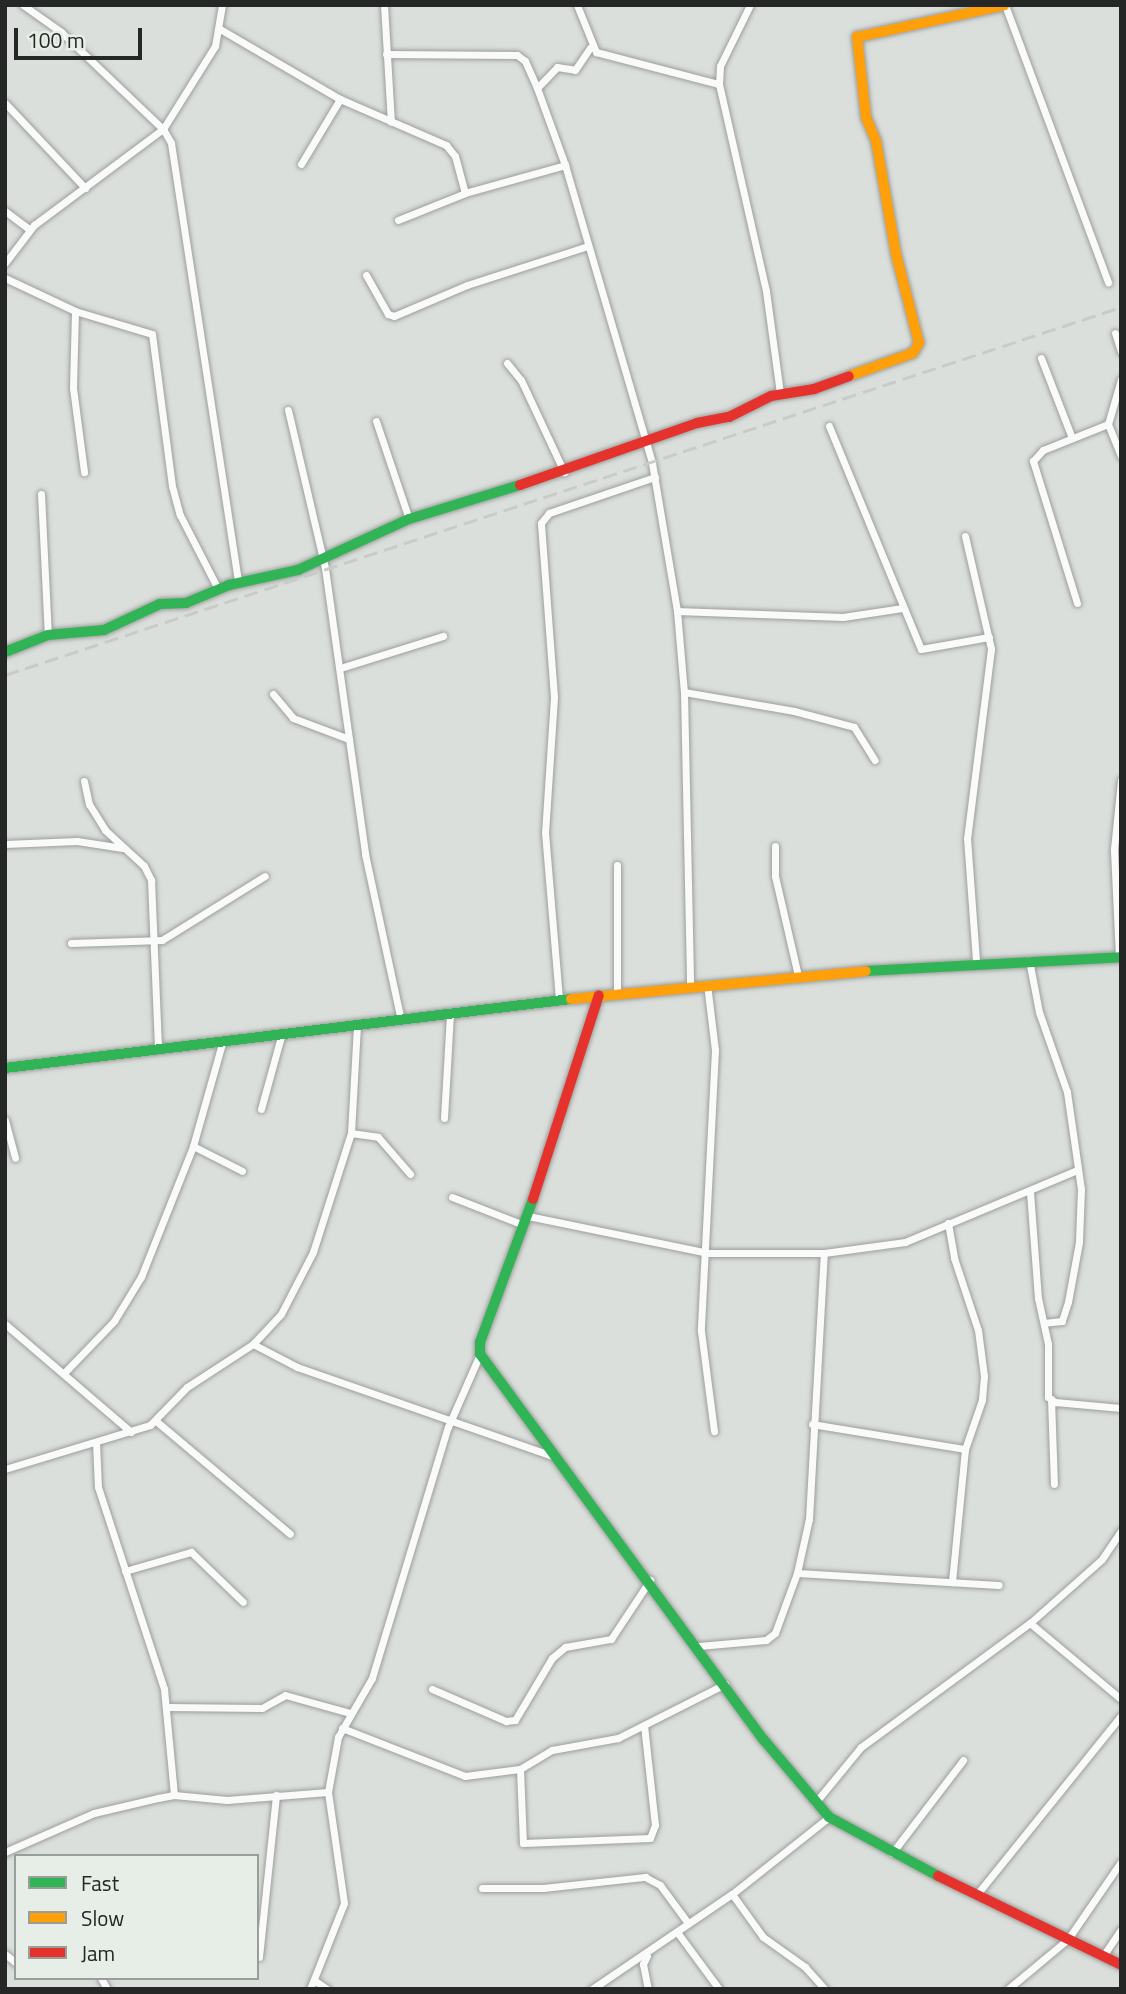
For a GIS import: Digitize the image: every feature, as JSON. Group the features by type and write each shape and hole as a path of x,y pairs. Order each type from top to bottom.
{"main road":[{"path":"5,652 48,635 104,630 160,604 186,603 238,583 298,570 409,519 564,472 647,444 697,423 729,417 780,393 814,389 913,353 919,345 876,141 866,117 857,37 1005,5"},
{"path":"5,1068 224,1039 450,1015 559,999 690,985 976,962 1120,957"},
{"path":"599,995 526,1221 480,1342 480,1354 725,1684 815,1803 829,1817 892,1853 1121,1965"}],"street":[{"path":"23,5 61,32 163,129 174,151 238,583"},
{"path":"5,263 30,230 163,129 189,93 220,29 222,5"},
{"path":"385,5 391,122"},
{"path":"750,5 720,66 719,83 766,291 780,393"},
{"path":"1005,5 1108,282"},
{"path":"537,88 557,67 575,70 590,48 579,6"},
{"path":"220,29 340,99 452,150 465,192"},
{"path":"590,48 675,75 719,83"},
{"path":"386,54 508,52 525,61 565,165 647,444 677,611 684,692 690,985"},
{"path":"301,164 340,99"},
{"path":"5,103 85,188"},
{"path":"398,220 465,192 565,165"},
{"path":"5,211 30,230"},
{"path":"366,275 388,314 394,316 467,285 588,246"},
{"path":"5,278 75,311 152,334 172,486 180,515 218,589"},
{"path":"75,311 73,388 84,472"},
{"path":"1115,333 1121,352"},
{"path":"1041,358 1072,438"},
{"path":"507,363 521,380 564,472"},
{"path":"1121,379 1108,424 1121,457"},
{"path":"288,410 322,559 365,854 401,1020"},
{"path":"376,421 409,519"},
{"path":"1077,603 1033,465 1038,453 1108,424"},
{"path":"829,426 902,608 923,652 989,637"},
{"path":"559,999 545,833 554,697 541,523 549,513 655,477"},
{"path":"41,494 48,635"},
{"path":"965,536 989,637 991,657 967,838 976,962"},
{"path":"677,611 843,617 902,608"},
{"path":"340,668 443,636"},
{"path":"684,692 794,711 854,727 875,760"},
{"path":"273,694 293,719 349,739"},
{"path":"1120,957 1114,849 1121,780"},
{"path":"84,781 89,804 122,849 144,866 151,880 158,1049"},
{"path":"5,844 77,841 122,849"},
{"path":"775,846 775,876 797,976"},
{"path":"617,865 617,993"},
{"path":"71,943 153,942 180,931 265,876"},
{"path":"1029,960 1036,999 1067,1092 1080,1214 1068,1302 1062,1321 1044,1323"},
{"path":"707,984 715,1050 708,1253 701,1331 713,1431"},
{"path":"444,1118 450,1015"},
{"path":"5,1469 131,1432 156,1422 187,1387 253,1344 298,1287 333,1196 351,1133 357,1025"},
{"path":"261,1109 282,1032"},
{"path":"65,1372 128,1302 193,1146 224,1039"},
{"path":"5,1120 15,1158"},
{"path":"351,1133 378,1137 410,1174"},
{"path":"193,1146 242,1171"},
{"path":"452,1197 526,1221 708,1253 824,1253 897,1245 1030,1192 1077,1170"},
{"path":"1030,1192 1038,1298 1044,1323 1051,1399 1054,1484"},
{"path":"948,1223 954,1258 978,1330 984,1376 982,1400 965,1449 952,1582"},
{"path":"699,1646 766,1640 775,1633 797,1573 809,1519 812,1424 824,1253"},
{"path":"5,1325 65,1372 131,1432"},
{"path":"253,1344 297,1367 451,1418 557,1458"},
{"path":"310,1989 344,1903 328,1792 342,1728 372,1678 451,1418 480,1354"},
{"path":"1051,1399 1121,1408"},
{"path":"156,1422 290,1534"},
{"path":"812,1424 965,1449"},
{"path":"96,1442 98,1487 161,1676 174,1795"},
{"path":"815,1803 861,1747 1030,1623 1102,1559 1118,1541 1121,1531"},
{"path":"125,1571 191,1552 243,1602"},
{"path":"797,1573 999,1585"},
{"path":"432,1689 506,1721 514,1720 552,1658 565,1647 611,1639 650,1580"},
{"path":"1030,1623 1121,1699"},
{"path":"342,1728 451,1774 520,1769 552,1750 618,1738 725,1684"},
{"path":"166,1707 262,1708 285,1695 351,1713"},
{"path":"978,1893 1121,1716"},
{"path":"520,1769 523,1843 650,1838 655,1825 644,1726"},
{"path":"892,1853 963,1760"},
{"path":"5,1852 94,1813 174,1795 227,1800 328,1792"},
{"path":"259,1957 276,1795"},
{"path":"592,1989 647,1955 732,1894 829,1817"},
{"path":"1008,1989 1068,1939 1121,1861"},
{"path":"482,1888 542,1888 645,1877 660,1885 688,1923"},
{"path":"732,1894 763,1937 805,1967 825,1989"},
{"path":"1103,1956 1121,1929"},
{"path":"677,1932 719,1989"},
{"path":"647,1955 643,1964 648,1989"},
{"path":"314,1980 327,1989"}],"railway":[{"path":"5,675 1121,307"}],"traffic: fast":[{"path":"5,652 48,635 104,630 160,604 186,603 229,585 298,570 409,519 520,485"},
{"path":"866,971 1121,957"},
{"path":"5,1068 571,999"},
{"path":"533,1199 480,1342 480,1354 764,1740 829,1817 938,1876"}],"traffic: slow":[{"path":"849,376 913,353 919,343 896,254 876,141 866,117 857,37 1005,5"},
{"path":"571,999 866,971"}],"traffic: jam":[{"path":"520,485 697,423 729,417 771,396 814,389 849,376"},
{"path":"533,1199 599,995"},
{"path":"938,1876 1121,1965"}]}
